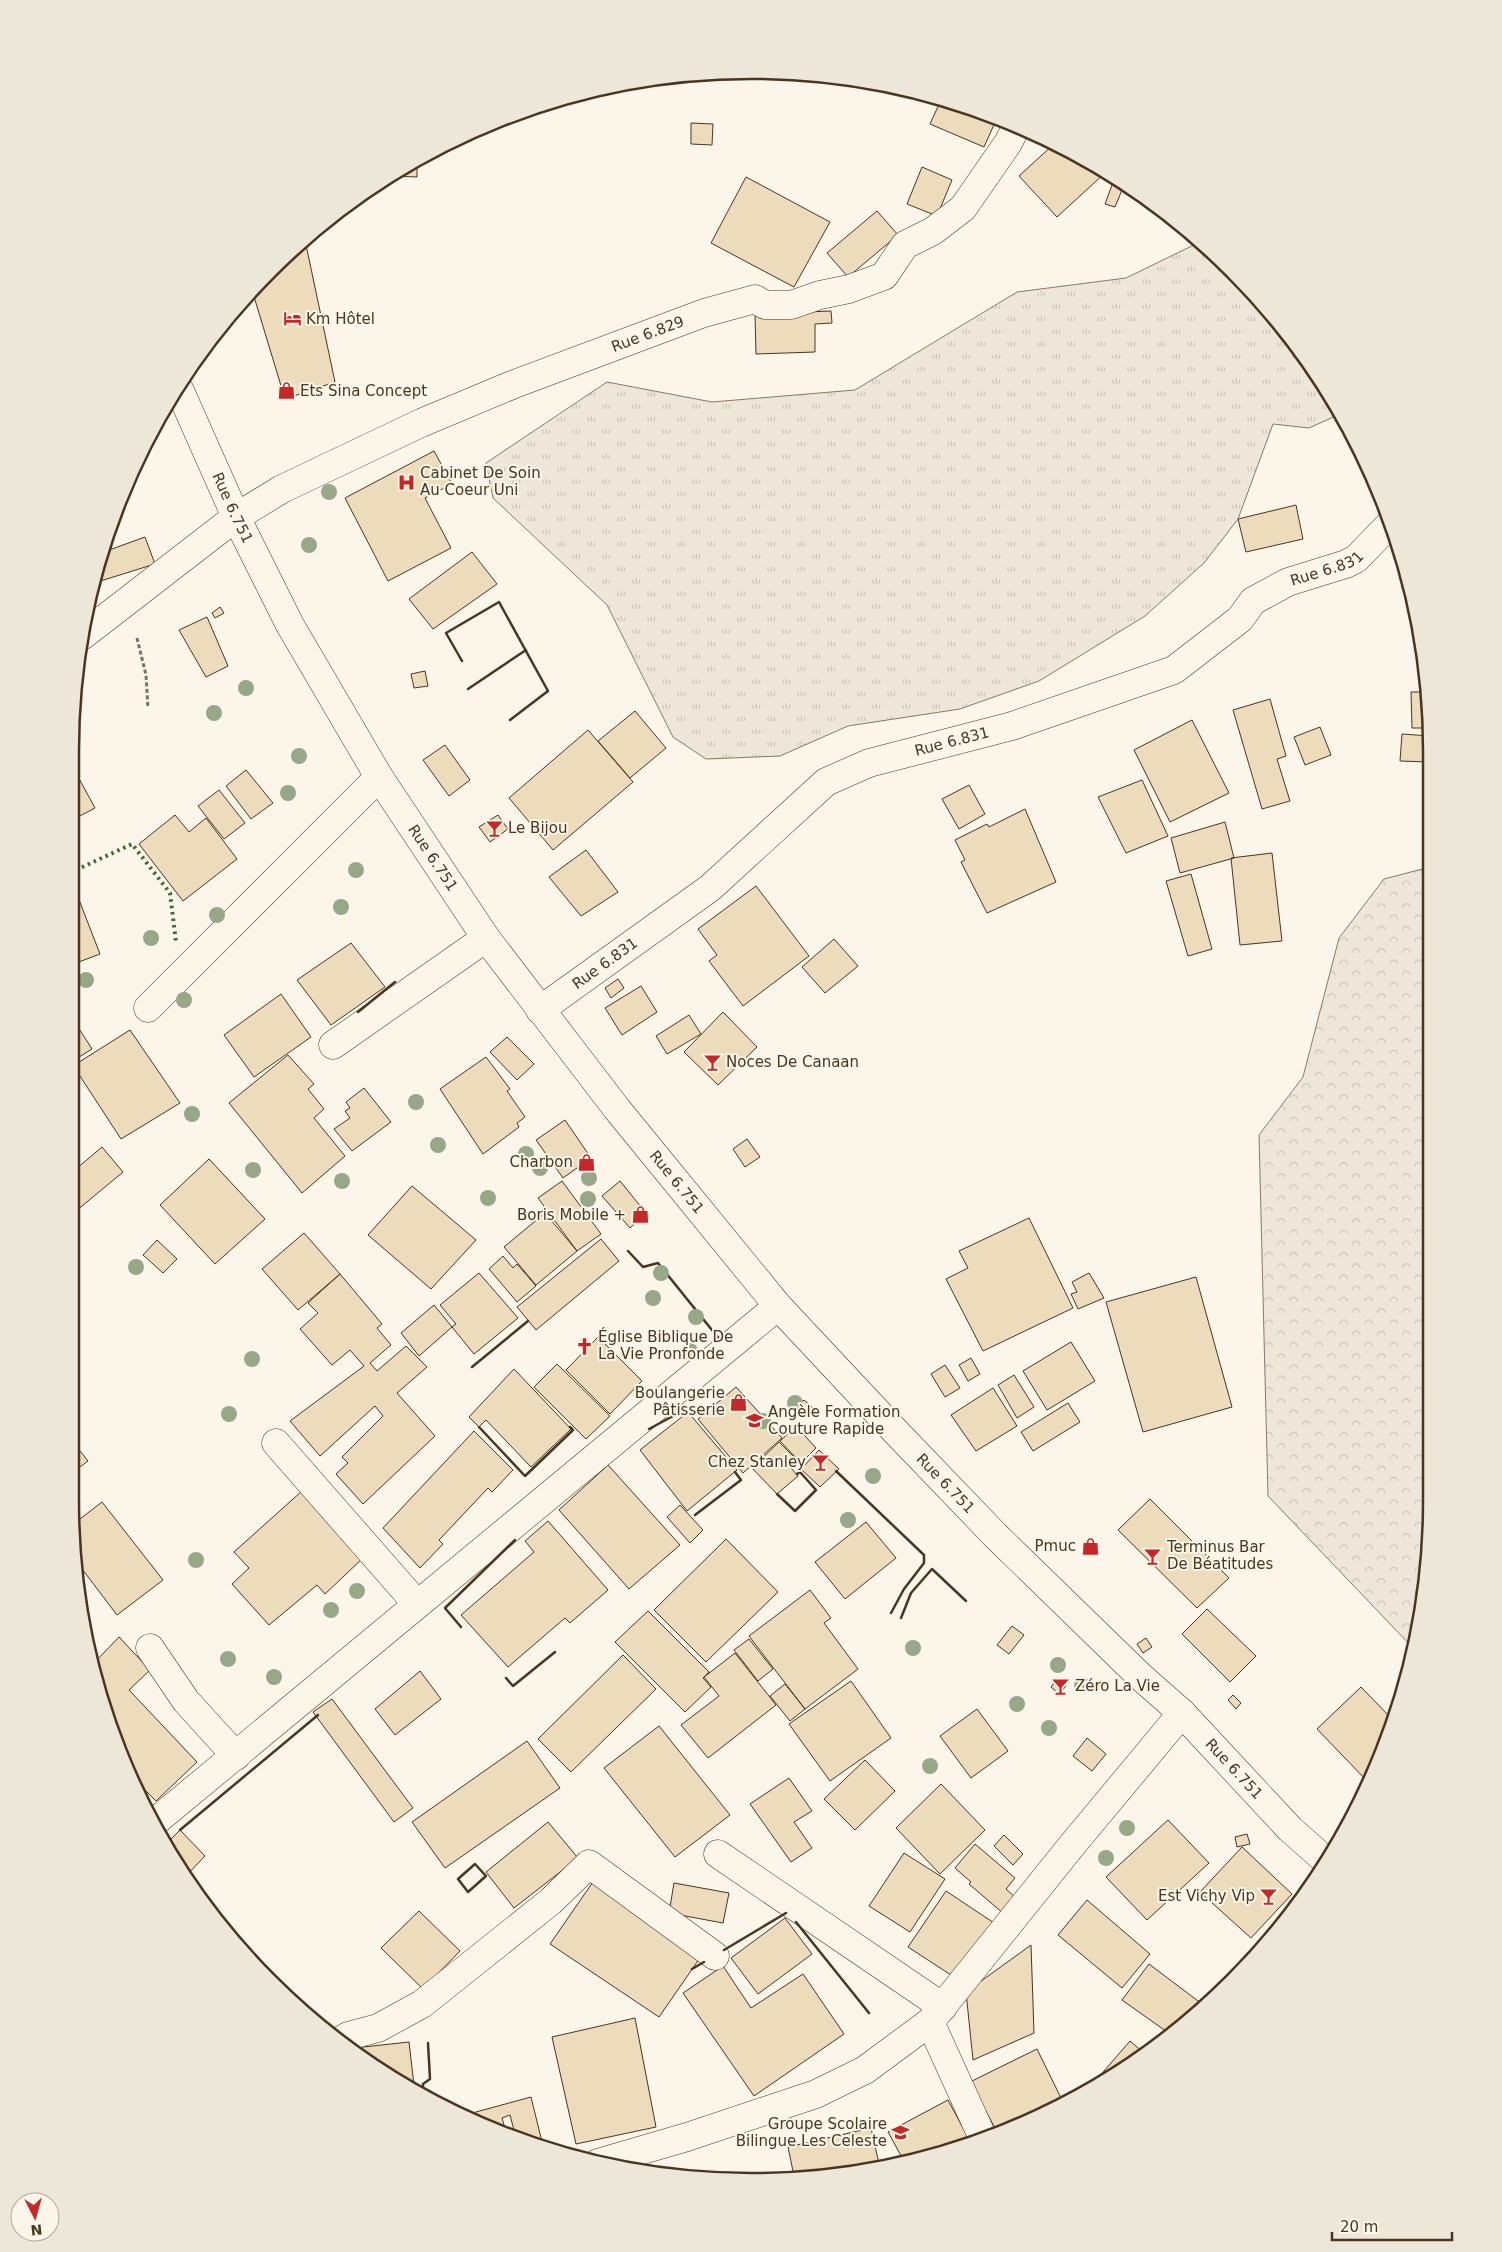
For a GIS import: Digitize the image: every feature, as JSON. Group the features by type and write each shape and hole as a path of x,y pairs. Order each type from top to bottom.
{"street":[{"name":"Rue 6.829","path":"90,629 236,517 282,490 421,423 512,385 704,313 755,299 765,305 791,305 820,295 849,289 884,276 906,245 933,231 963,208 1013,132"},
{"name":"Rue 6.751","path":"182,395 236,517 290,625 379,777 486,938 617,1109 778,1306 995,1535 1141,1677 1182,1713 1290,1829 1321,1856"},
{"name":"Rue 6.831","path":"540,1010 710,888 826,782 869,763 1012,726 1174,670 1240,619 1253,601 1288,582 1346,564 1356,559 1386,529"},
{"path":"148,1008 379,777"},
{"path":"333,1046 486,938"},
{"path":"159,1819 778,1306"},
{"path":"276,1443 417,1604"},
{"path":"150,1648 186,1700 236,1756"},
{"path":"616,2159 816,2094 865,2070 936,2015 1073,1844 1182,1713"},
{"path":"718,1854 936,2015 981,2133"},
{"path":"346,2037 378,2028 422,2004 544,1906 589,1864 715,1956"}],"path":[{"path":"126,602 146,675 148,708"}],"green space":[{"path":"1193,245 1226,276 1284,342 1310,378 1334,417 1309,428 1273,424 1238,519 1204,563 1145,616 1039,681 960,709 848,726 780,756 706,759 673,737 607,605 493,498 486,463 607,382 712,402 855,390 1017,292 1126,278"},
{"path":"1423,869 1423,1501 1422,1545 1408,1642 1268,1496 1259,1135 1303,1077 1339,938 1384,879"}],"building":[{"path":"938,106 994,125 984,147 930,124"},
{"path":"691,123 713,124 712,145 691,144"},
{"path":"1049,149 1100,177 1057,217 1019,176"},
{"path":"922,167 952,180 937,216 907,204"},
{"path":"417,168 417,177 403,176"},
{"path":"746,177 830,222 794,287 711,243"},
{"path":"1112,185 1122,191 1115,207 1105,204"},
{"path":"877,211 898,235 848,277 827,253"},
{"path":"307,247 335,382 285,399 255,299"},
{"path":"831,311 832,323 815,324 815,352 756,354 755,314"},
{"path":"434,451 452,484 425,498 451,548 388,581 345,498"},
{"path":"1296,505 1303,539 1246,552 1238,519"},
{"path":"145,537 155,564 101,581 110,550"},
{"path":"472,552 497,584 433,629 409,599"},
{"path":"220,607 224,613 215,618 212,613"},
{"path":"207,617 228,666 206,677 179,630"},
{"path":"425,671 428,686 414,688 411,674"},
{"path":"1411,692 1420,692 1422,728 1412,728"},
{"path":"1270,699 1286,756 1277,759 1290,801 1262,809 1233,710"},
{"path":"635,711 666,748 630,778 598,741"},
{"path":"1192,720 1229,793 1170,822 1134,750"},
{"path":"1320,727 1331,755 1305,765 1294,737"},
{"path":"588,730 633,782 553,850 509,798"},
{"path":"1402,734 1423,735 1423,762 1400,761"},
{"path":"445,745 470,780 449,796 423,760"},
{"path":"246,770 273,803 251,819 226,786"},
{"path":"79,779 95,808 79,816"},
{"path":"1142,780 1168,836 1126,853 1098,797"},
{"path":"969,785 985,814 959,829 942,799"},
{"path":"219,790 245,823 224,839 198,806"},
{"path":"1025,809 1056,882 987,913 961,862 965,860 955,840 987,824 989,827"},
{"path":"175,815 189,832 206,818 237,859 183,901 139,844"},
{"path":"498,815 508,829 490,842 479,827"},
{"path":"1225,822 1234,858 1180,873 1171,838"},
{"path":"586,850 618,892 581,916 549,877"},
{"path":"1272,853 1282,941 1240,945 1231,858"},
{"path":"1191,874 1212,949 1188,956 1166,881"},
{"path":"756,886 809,956 743,1006 709,961 717,955 698,929"},
{"path":"79,900 100,954 79,962"},
{"path":"834,939 858,966 825,993 802,967"},
{"path":"351,943 385,987 331,1025 297,980"},
{"path":"618,979 624,988 611,998 605,988"},
{"path":"641,986 657,1012 622,1035 605,1008"},
{"path":"281,994 311,1037 254,1077 224,1035"},
{"path":"723,1012 757,1047 718,1085 684,1052"},
{"path":"689,1015 701,1034 667,1054 656,1036"},
{"path":"79,1029 92,1049 79,1057"},
{"path":"130,1030 180,1103 121,1139 79,1075 79,1062"},
{"path":"507,1037 534,1064 517,1080 490,1052"},
{"path":"288,1055 314,1084 308,1089 324,1109 314,1118 345,1156 302,1193 229,1103"},
{"path":"486,1057 510,1089 507,1091 525,1117 517,1123 519,1127 483,1154 440,1089"},
{"path":"364,1088 391,1122 352,1151 334,1129 350,1118 345,1111 350,1108 346,1102"},
{"path":"565,1120 591,1158 563,1178 536,1140"},
{"path":"747,1139 760,1157 745,1167 733,1149"},
{"path":"102,1147 123,1172 79,1209 79,1166"},
{"path":"209,1159 265,1219 215,1264 160,1205"},
{"path":"562,1181 601,1234 577,1251 538,1198"},
{"path":"620,1181 646,1213 630,1228 602,1196"},
{"path":"412,1186 476,1240 431,1289 368,1235"},
{"path":"545,1213 577,1251 536,1285 504,1247"},
{"path":"1029,1218 1073,1308 983,1351 946,1279 968,1268 959,1251"},
{"path":"304,1233 340,1274 298,1310 262,1269"},
{"path":"601,1239 619,1261 536,1330 517,1307"},
{"path":"157,1240 177,1259 163,1273 143,1255"},
{"path":"503,1256 513,1268 517,1264 536,1286 517,1302 489,1269"},
{"path":"479,1273 518,1318 474,1354 452,1327 456,1324 440,1305"},
{"path":"1089,1273 1104,1298 1078,1309 1071,1294 1077,1292 1072,1282"},
{"path":"340,1274 382,1324 377,1328 391,1345 370,1363 377,1371 406,1346 427,1367 397,1393 435,1436 363,1504 336,1474 348,1463 342,1457 383,1416 375,1406 320,1456 290,1421 364,1366 350,1350 332,1365 300,1329 318,1313 308,1303"},
{"path":"1196,1277 1232,1407 1143,1432 1106,1302"},
{"path":"434,1305 452,1327 419,1356 401,1333"},
{"path":"598,1337 642,1381 610,1414 566,1370"},
{"path":"1071,1342 1095,1381 1047,1410 1023,1371"},
{"path":"971,1358 980,1374 968,1381 959,1365"},
{"path":"557,1364 610,1416 586,1439 534,1387"},
{"path":"945,1365 960,1388 945,1397 931,1374"},
{"path":"514,1369 571,1429 531,1467 486,1420 479,1427 469,1417"},
{"path":"1014,1375 1034,1407 1017,1418 998,1385"},
{"path":"736,1387 782,1438 743,1473 698,1419"},
{"path":"993,1388 1017,1426 976,1451 951,1415"},
{"path":"804,1400 812,1407 804,1415 796,1408"},
{"path":"1068,1403 1080,1422 1033,1451 1021,1432"},
{"path":"688,1412 737,1470 687,1511 640,1450"},
{"path":"796,1426 816,1448 801,1463 780,1441"},
{"path":"474,1431 513,1470 492,1492 488,1488 439,1540 443,1544 420,1568 383,1528"},
{"path":"779,1442 799,1462 791,1468 798,1476 777,1494 752,1468"},
{"path":"79,1450 88,1461 79,1468"},
{"path":"819,1450 839,1469 820,1487 801,1469"},
{"path":"608,1465 680,1545 629,1589 559,1510"},
{"path":"302,1491 363,1558 325,1594 317,1585 269,1625 232,1584 249,1568 234,1552"},
{"path":"1150,1499 1229,1578 1197,1608 1118,1530"},
{"path":"102,1502 163,1580 117,1615 83,1570 79,1519"},
{"path":"680,1505 703,1530 690,1543 667,1517"},
{"path":"548,1521 608,1590 570,1623 565,1618 508,1667 461,1615 534,1552 525,1541"},
{"path":"866,1522 896,1558 845,1599 815,1562"},
{"path":"726,1539 778,1592 706,1662 654,1610"},
{"path":"810,1590 831,1618 824,1623 858,1669 805,1709 749,1636"},
{"path":"1207,1609 1256,1656 1230,1682 1182,1634"},
{"path":"648,1611 709,1672 703,1678 711,1687 685,1712 615,1642"},
{"path":"1012,1626 1024,1635 1009,1654 997,1645"},
{"path":"119,1637 150,1670 129,1690 197,1762 156,1801 144,1789 130,1758 114,1717 98,1659"},
{"path":"1146,1638 1152,1647 1143,1653 1137,1644"},
{"path":"749,1639 773,1669 758,1681 734,1650"},
{"path":"735,1653 776,1705 708,1758 681,1725 719,1696 704,1677"},
{"path":"623,1655 656,1689 571,1772 538,1739"},
{"path":"420,1671 441,1699 395,1735 375,1709"},
{"path":"1057,1679 1066,1686 1059,1694 1051,1687"},
{"path":"851,1681 891,1738 830,1781 789,1724"},
{"path":"785,1684 805,1709 790,1721 770,1696"},
{"path":"1361,1687 1388,1715 1363,1777 1317,1729"},
{"path":"1233,1695 1241,1703 1236,1709 1228,1700"},
{"path":"332,1699 413,1808 394,1822 313,1712"},
{"path":"977,1709 1008,1751 971,1778 940,1736"},
{"path":"659,1726 730,1815 675,1857 604,1768"},
{"path":"1087,1738 1106,1754 1092,1771 1073,1756"},
{"path":"527,1741 560,1788 445,1868 412,1822"},
{"path":"865,1760 895,1791 855,1830 824,1799"},
{"path":"789,1778 812,1811 794,1822 812,1848 791,1862 750,1804"},
{"path":"941,1784 985,1830 940,1874 896,1828"},
{"path":"1168,1820 1209,1863 1147,1920 1106,1877"},
{"path":"548,1822 578,1858 514,1908 486,1872"},
{"path":"180,1830 205,1856 190,1871 171,1839"},
{"path":"1247,1834 1250,1844 1237,1847 1235,1837"},
{"path":"1004,1835 1023,1854 1013,1865 994,1846"},
{"path":"975,1844 1015,1878 1006,1889 1017,1899 1004,1914 969,1884 971,1882 955,1868"},
{"path":"1242,1847 1292,1894 1251,1938 1200,1892"},
{"path":"904,1853 945,1879 910,1932 869,1906"},
{"path":"595,1879 704,1952 659,2017 550,1944"},
{"path":"674,1883 729,1893 723,1923 669,1913"},
{"path":"946,1891 994,1923 957,1979 908,1947"},
{"path":"1087,1900 1150,1954 1122,1988 1058,1935"},
{"path":"419,1911 460,1951 423,1989 381,1948"},
{"path":"785,1918 812,1954 758,1994 731,1958"},
{"path":"1031,1945 1034,2033 973,2060 966,1992"},
{"path":"1149,1964 1199,2002 1165,2030 1122,2000"},
{"path":"723,1966 751,2008 803,1974 844,2034 754,2096 683,1993"},
{"path":"635,2018 656,2127 576,2144 552,2037"},
{"path":"1130,2041 1139,2049 1124,2060 1101,2074"},
{"path":"409,2042 414,2082 378,2060 360,2047"},
{"path":"1037,2049 1061,2097 995,2127 970,2082"},
{"path":"531,2097 541,2140 514,2130 510,2115 502,2118 504,2126 473,2113"},
{"path":"948,2100 968,2138 901,2156 888,2132"},
{"path":"871,2128 878,2161 793,2172 788,2147"}],"hedge":[{"path":"79,869 132,844 170,893 176,942"}],"wall":[{"path":"462,661 446,633 499,602 548,691 510,720"},
{"path":"468,689 526,650"},
{"path":"358,1012 395,982"},
{"path":"628,1251 643,1267 658,1263 720,1340"},
{"path":"472,1367 528,1321"},
{"path":"649,1429 686,1409 688,1412"},
{"path":"479,1427 525,1476 573,1430 570,1427"},
{"path":"836,1471 924,1555 924,1563 904,1589 891,1613"},
{"path":"695,1515 741,1480 735,1472"},
{"path":"777,1494 795,1511 816,1490 800,1472 797,1474"},
{"path":"461,1627 445,1608 515,1540"},
{"path":"901,1618 911,1593 932,1569 966,1601"},
{"path":"506,1678 513,1686 555,1652"},
{"path":"180,1830 318,1715"},
{"path":"475,1864 486,1876 468,1892 458,1879 475,1864"},
{"path":"724,1950 786,1913"},
{"path":"796,1922 869,2013"},
{"path":"692,1969 704,1962"},
{"path":"423,2087 423,2084 430,2079 428,2043"}],"place":[{"name":"Km Hôtel","path":"292,319"},
{"name":"Ets Sina Concept","path":"286,391"},
{"name":"Cabinet De Soin Au Coeur Uni","path":"406,482"},
{"name":"Le Bijou","path":"494,828"},
{"name":"Noces De Canaan","path":"712,1062"},
{"name":"Charbon","path":"587,1162"},
{"name":"Boris Mobile +","path":"640,1215"},
{"name":"Église Biblique De La Vie Pronfonde","path":"584,1346"},
{"name":"Boulangerie Pâtisserie","path":"739,1402"},
{"name":"Angèle Formation Couture Rapide","path":"754,1421"},
{"name":"Chez Stanley","path":"820,1462"},
{"name":"Pmuc","path":"1090,1546"},
{"name":"Terminus Bar De Béatitudes","path":"1153,1556"},
{"name":"Zéro La Vie","path":"1061,1686"},
{"name":"Est Vichy Vip","path":"1269,1896"},
{"name":"Groupe Scolaire Bilingue Les Celeste","path":"901,2133"}]}
